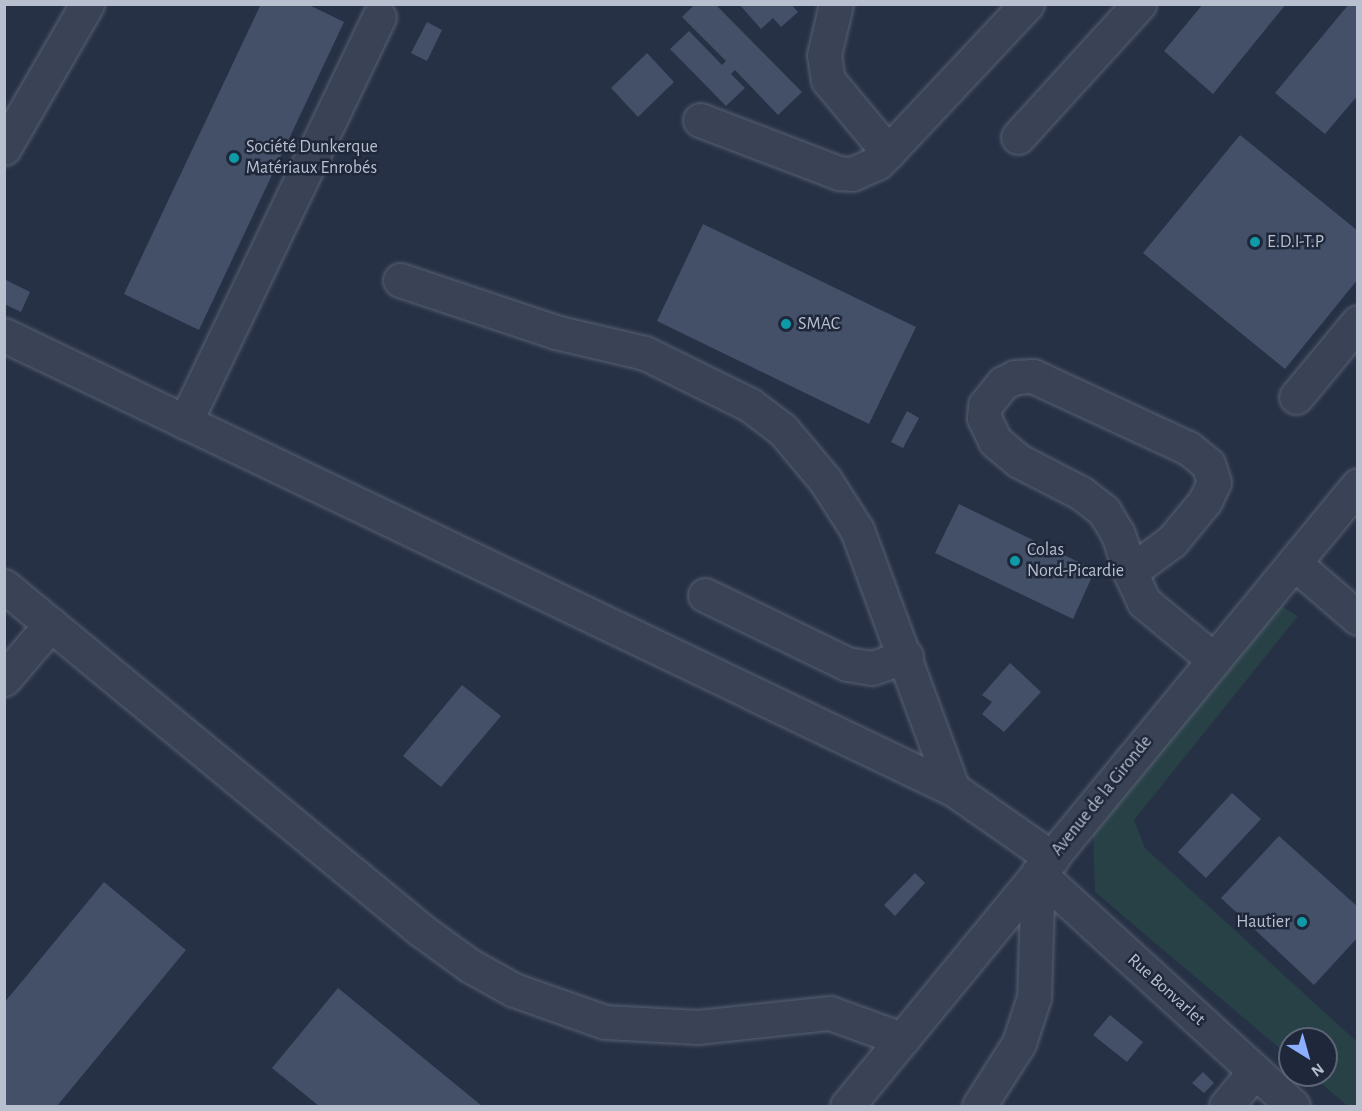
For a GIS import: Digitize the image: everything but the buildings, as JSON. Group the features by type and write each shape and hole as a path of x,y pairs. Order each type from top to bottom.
{"street":[{"path":"4,148 87,4"},
{"path":"836,4 824,55 828,80 888,152"},
{"path":"700,120 839,173 864,170 888,152 1027,4"},
{"path":"1018,137 1138,4"},
{"path":"185,423 379,17"},
{"path":"400,280 555,332 645,353 768,418 803,451 847,512 874,567 953,789"},
{"path":"1296,397 1356,327"},
{"name":"Rue Bonvarlet","path":"4,335 953,789 1045,865 1293,1107"},
{"path":"1130,572 1172,541 1205,501 1214,482 1208,464 1188,448 1033,376 1015,377 1003,383 985,405 984,418 992,435 1012,456 1099,506 1118,534 1130,572 1144,602 1155,614 1214,660"},
{"name":"Avenue de la Gironde","path":"847,1107 1358,485"},
{"path":"1294,562 1358,618"},
{"path":"4,586 421,930 469,965 514,990 605,1022 698,1027 830,1013 902,1039"},
{"path":"705,595 848,664 872,668 906,656"},
{"path":"4,679 51,624"},
{"path":"979,1107 1019,1043 1034,998 1045,865"},
{"path":"1227,1107 1255,1071"}],"green space":[{"path":"1281,606 1298,616 1134,820 1145,848 1357,1042 1357,1106 1348,1106 1325,1087 1338,1087 1338,1027 1278,1027 1278,1047 1095,892 1093,832"}],"place":[{"name":"Société Dunkerque Matériaux Enrobés","path":"234,158"},
{"name":"E.D.I-T.P","path":"1255,242"},
{"name":"SMAC","path":"786,324"},
{"name":"Colas Nord-Picardie","path":"1015,561"},
{"name":"Hautier","path":"1302,922"}]}
